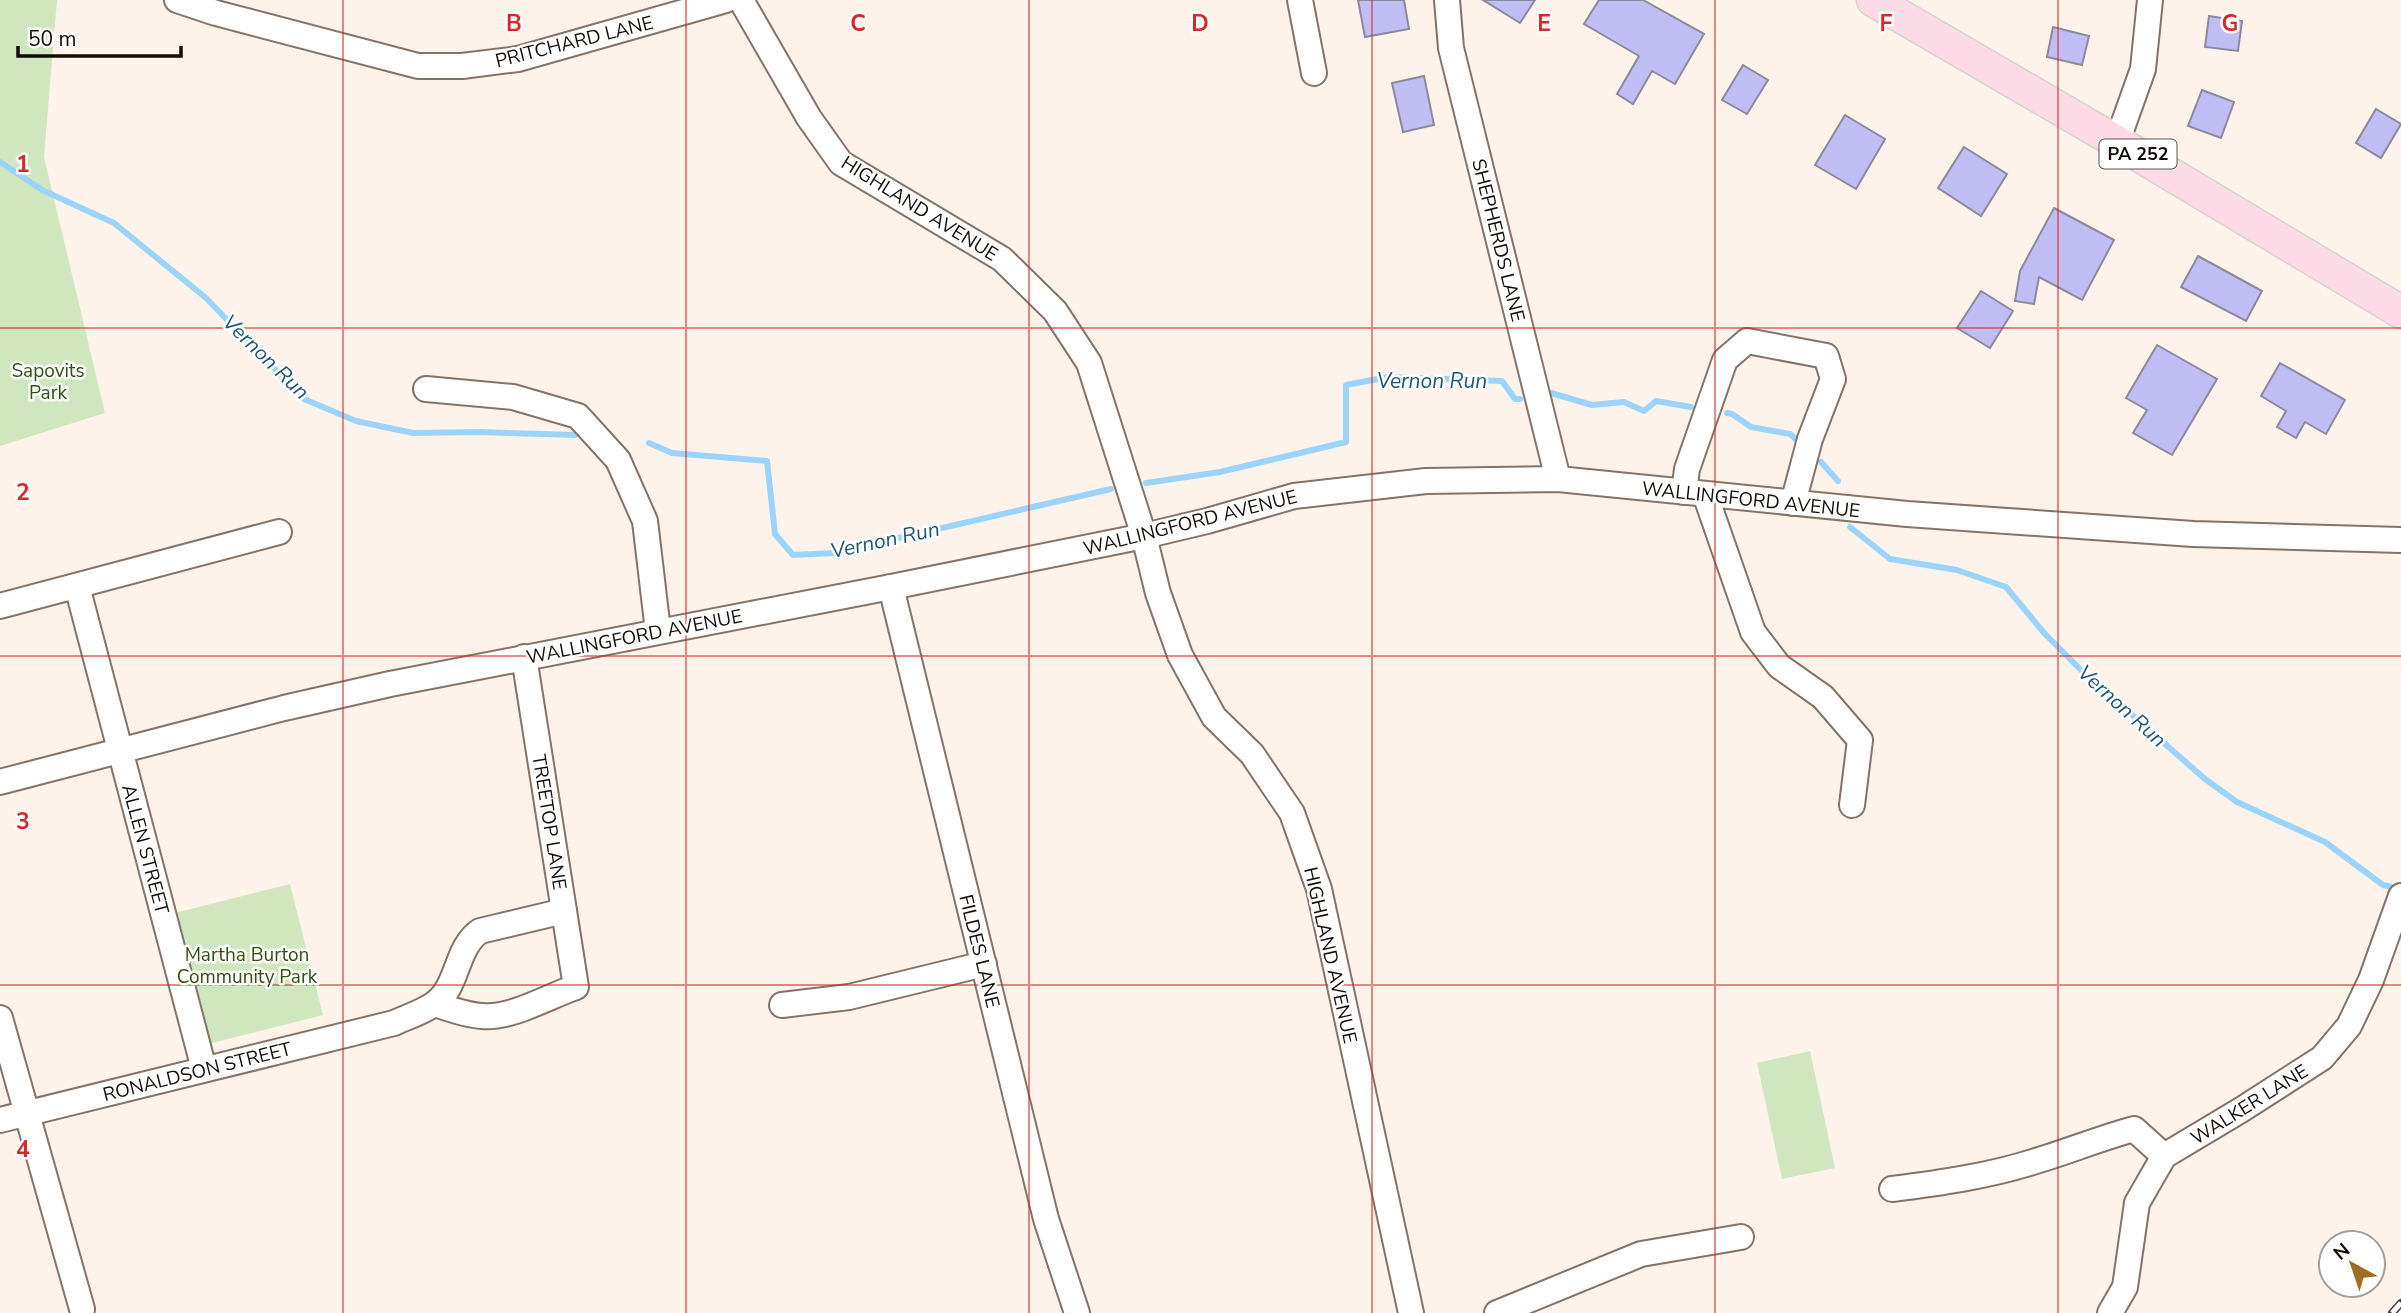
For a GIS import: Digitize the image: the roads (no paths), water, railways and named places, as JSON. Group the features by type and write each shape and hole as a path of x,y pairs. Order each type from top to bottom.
{"main road":[{"name":"PA 252","path":"1872,0 2117,142 2401,312"}],"street":[{"name":"PRITCHARD LANE","path":"177,0 216,13 418,66 462,66 518,59 726,0"},
{"name":"HIGHLAND AVENUE","path":"741,0 809,118 841,163 1002,259 1055,311 1089,363 1144,536 1158,593 1180,655 1214,717 1252,754 1292,813 1319,889 1411,1313"},
{"path":"1300,0 1314,73"},
{"name":"SHEPHERDS LANE","path":"1447,0 1451,48 1558,479"},
{"path":"2117,142 2143,69 2150,0"},
{"path":"1793,503 1810,439 1833,379 1826,356 1747,341 1726,360 1687,469 1694,493 1753,632 1779,666 1823,697 1860,740 1852,805"},
{"path":"426,389 513,397 579,416 618,460 645,521 658,631"},
{"name":"WALLINGFORD AVENUE","path":"0,782 284,708 524,657 1144,536 1207,522 1294,496 1426,481 1558,479 1907,514 2193,534 2401,540"},
{"path":"0,606 279,532"},
{"name":"ALLEN STREET","path":"77,586 204,1069"},
{"name":"FILDES LANE","path":"891,587 1046,1219 1077,1313"},
{"name":"TREETOP LANE","path":"435,1004 461,1013 485,1017 514,1012 576,987 524,657"},
{"name":"WALKER LANE","path":"2110,1313 2125,1287 2137,1203 2164,1156 2322,1058 2348,1027 2354,1015 2371,980 2400,899"},
{"path":"435,1004 445,992 468,939 480,931 564,911"},
{"path":"782,1004 849,997 984,964"},
{"name":"RONALDSON STREET","path":"0,1120 394,1023 435,1004"},
{"path":"0,1018 82,1309"},
{"path":"1892,1189 1956,1181 2022,1165 2134,1129 2164,1156"},
{"path":"1497,1313 1641,1254 1741,1237"}],"waterway":[{"name":"Vernon Run","path":"0,162 42,190 114,223 206,298 304,399 356,421 413,433 575,435"},
{"name":"Vernon Run","path":"1146,483 1220,472 1346,442 1346,385 1388,377 1502,381 1515,399 1520,399"},
{"name":"Vernon Run","path":"1551,393 1592,405 1624,402 1644,411 1656,401 1691,407"},
{"name":"Vernon Run","path":"1727,413 1751,427 1790,434 1802,445"},
{"name":"Vernon Run","path":"649,443 672,453 767,461 775,534 793,555 834,553 1111,489"},
{"name":"Vernon Run","path":"1821,462 1838,481"},
{"name":"Vernon Run","path":"1850,527 1890,559 1957,570 2006,587 2045,634 2083,672 2205,779 2237,802 2325,842 2383,885 2400,889"}],"railway":[{"path":"2392,1313 2401,1303"}],"park label":[{"name":"Sapovits Park","path":"48,381"},
{"name":"Martha Burton Community Park","path":"247,965"}]}
